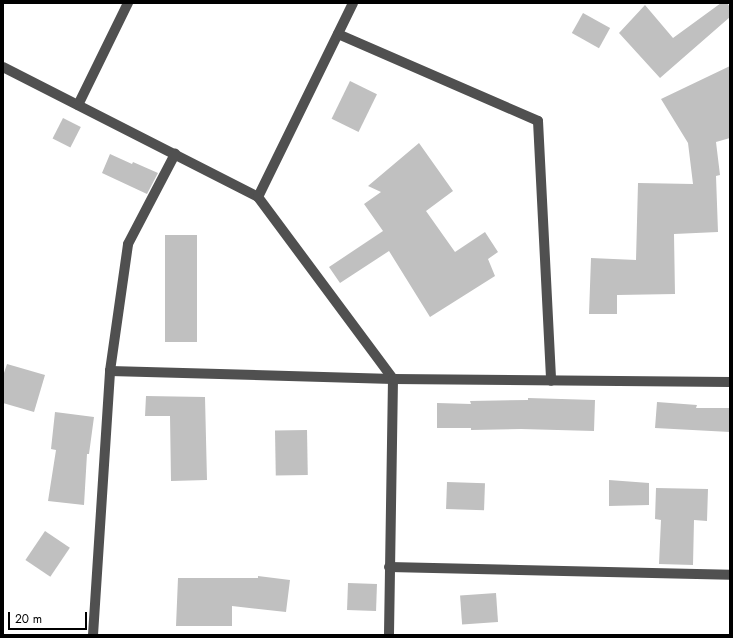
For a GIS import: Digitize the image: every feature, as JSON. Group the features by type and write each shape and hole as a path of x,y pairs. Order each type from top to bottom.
{"street":[{"path":"78,105 128,3"},
{"path":"258,197 353,3"},
{"path":"338,34 538,120 551,381"},
{"path":"3,67 258,197 393,379 389,635"},
{"path":"93,635 110,371 128,244 175,154"},
{"path":"110,371 393,379 730,382"},
{"path":"389,566 730,575"}],"building":[{"path":"721,3 727,3 730,7 730,17 660,78 619,33 645,5 673,38"},
{"path":"583,13 610,28 599,48 572,33"},
{"path":"730,66 730,138 716,142 720,175 716,176 718,232 674,234 675,294 617,295 617,314 589,314 591,258 636,260 638,183 693,184 688,143 661,99"},
{"path":"350,81 377,94 359,132 332,119"},
{"path":"63,118 81,127 70,148 53,138"},
{"path":"419,143 453,191 426,211 455,252 485,232 498,252 488,259 495,276 430,317 389,251 340,283 329,267 383,231 364,204 381,192 368,186"},
{"path":"110,154 132,164 133,162 158,173 147,194 102,173"},
{"path":"165,235 197,235 197,342 165,342"},
{"path":"7,364 45,375 34,412 3,403 3,376"},
{"path":"146,396 205,397 207,480 171,481 170,416 145,416"},
{"path":"528,398 595,400 594,431 521,429 471,430 471,428 437,428 437,403 471,404 470,401 528,400"},
{"path":"657,402 697,405 696,408 730,408 730,432 655,428"},
{"path":"55,412 94,417 89,454 87,454 84,505 48,501 56,450 51,449"},
{"path":"307,430 308,475 276,476 275,431"},
{"path":"609,480 649,483 649,505 609,506"},
{"path":"447,482 485,483 484,510 446,509"},
{"path":"656,488 708,489 707,521 694,520 693,565 659,564 661,520 655,519"},
{"path":"45,531 70,548 50,577 25,560"},
{"path":"258,576 290,580 286,612 232,606 232,626 176,626 178,578 258,578"},
{"path":"348,583 377,584 376,611 347,610"},
{"path":"496,593 498,622 462,624 460,596"}]}
